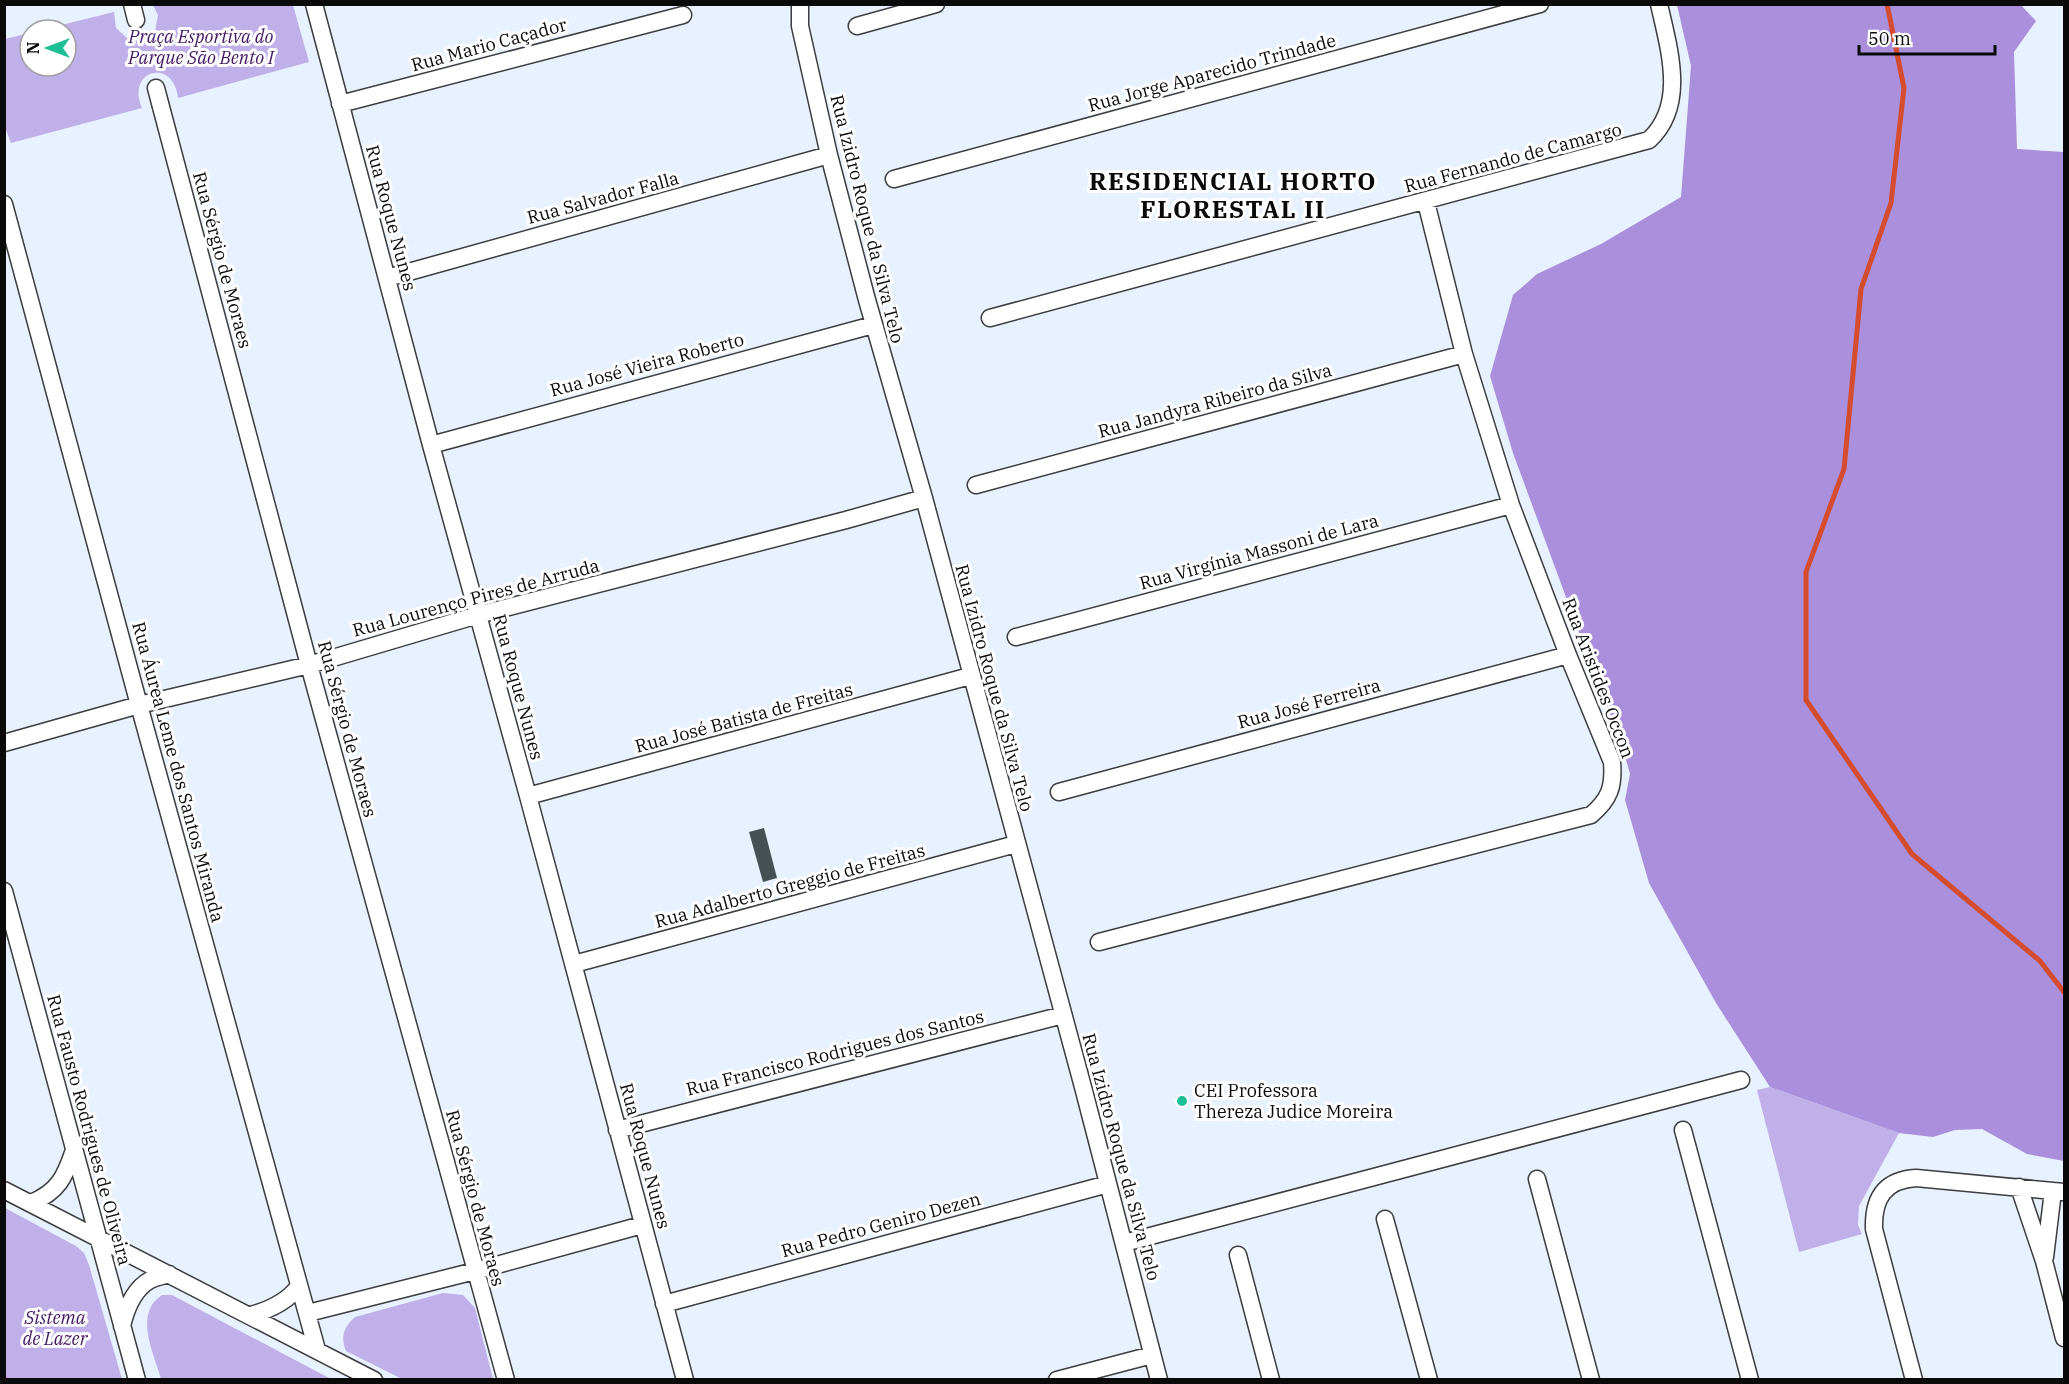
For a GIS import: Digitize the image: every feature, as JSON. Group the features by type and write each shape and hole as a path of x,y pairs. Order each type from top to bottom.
{"street":[{"name":"Rua Roque Nunes","path":"314,4 431,445 574,964 685,1380"},
{"name":"Rua Izidro Roque da Silva Telo","path":"800,4 800,26 829,155 873,325 924,498 1159,1380"},
{"path":"857,26 936,4"},
{"name":"Rua Jorge Aparecido Trindade","path":"894,179 1540,4"},
{"name":"Rua Fernando de Camargo","path":"990,318 1649,140 1661,130 1667,117 1672,73 1659,4"},
{"name":"Rua Mario Caçador","path":"340,104 683,15"},
{"name":"Rua Sérgio de Moraes","path":"156,88 309,665 506,1380"},
{"name":"Rua Salvador Falla","path":"387,278 829,155"},
{"name":"Rua Aristides Occon","path":"1099,942 1591,815 1603,805 1610,792 1613,778 1612,762 1568,655 1511,505 1464,354 1426,201"},
{"name":"Rua Áurea Leme dos Santos Miranda","path":"4,204 317,1350"},
{"name":"Rua José Vieira Roberto","path":"431,445 873,325"},
{"name":"Rua Jandyra Ribeiro da Silva","path":"976,485 1464,354"},
{"name":"Rua Lourenço Pires de Arruda","path":"4,743 139,705 309,665 478,615 924,498"},
{"name":"Rua Virgínia Massoni de Lara","path":"1016,638 1511,505"},
{"name":"Rua José Ferreira","path":"1059,792 1568,655"},
{"name":"Rua José Batista de Freitas","path":"528,796 970,676"},
{"name":"Rua Adalberto Greggio de Freitas","path":"574,964 1016,844"},
{"name":"Rua Fausto Rodrigues de Oliveira","path":"4,891 137,1380"},
{"name":"Rua Francisco Rodrigues dos Santos","path":"617,1130 1063,1015"},
{"path":"1124,1243 1741,1080"},
{"path":"1683,1130 1750,1380"},
{"path":"31,1203 44,1198 58,1186 74,1149"},
{"path":"1914,1380 1874,1229 1873,1213 1879,1199 1893,1183 1902,1179 1916,1178 2059,1192 2044,1261"},
{"path":"1537,1179 1591,1380"},
{"name":"Rua Pedro Geniro Dezen","path":"664,1304 1108,1184"},
{"path":"2019,1187 2044,1261 2064,1338"},
{"path":"4,1190 374,1380"},
{"path":"1385,1219 1429,1380"},
{"path":"308,1313 475,1271 642,1225"},
{"path":"1238,1256 1271,1380"},
{"path":"122,1327 126,1309 135,1294 149,1280 169,1274"},
{"path":"250,1315 266,1311 292,1295 299,1286"},
{"path":"1057,1380 1152,1355"}],"green space":[{"name":"Praça Esportiva do Parque São Bento I","path":"153,5 293,5 309,62 178,98 175,85 168,77 160,73 152,73 145,77 140,85 139,95 142,108 11,143 5,127 5,39 18,36 18,78 78,78 78,21 114,12 116,28 129,40 144,41 155,31 158,15"},
{"path":"1770,1087 1899,1133 1859,1206 1858,1225 1862,1234 1799,1252 1757,1090"},
{"name":"Sistema de Lazer","path":"5,1208 76,1246 84,1253 122,1379 5,1379"},
{"path":"443,1293 463,1295 475,1308 493,1379 402,1379 346,1351 343,1341 344,1332 355,1317"},
{"path":"162,1295 172,1295 331,1379 161,1379 147,1323 153,1303"}],"shaded area":[{"path":"2020,4 2036,21 2014,52 2017,149 2064,152 2064,1161 2027,1154 1982,1129 1955,1130 1933,1137 1899,1133 1770,1087 1716,1003 1649,883 1625,800 1630,774 1627,763 1513,453 1490,376 1513,295 1537,274 1601,244 1681,197 1691,66 1677,5"}],"building":[{"path":"764,828 777,878 763,882 749,832"}],"waterway":[{"path":"1887,4 1904,88 1891,203 1861,289 1844,469 1806,572 1806,700 1912,854 2040,961 2064,992"}],"place":[{"name":"CEI Professora Thereza Judice Moreira","path":"1182,1101"}],"district":[{"name":"RESIDENCIAL HORTO FLORESTAL II","path":"1233,196"}]}
